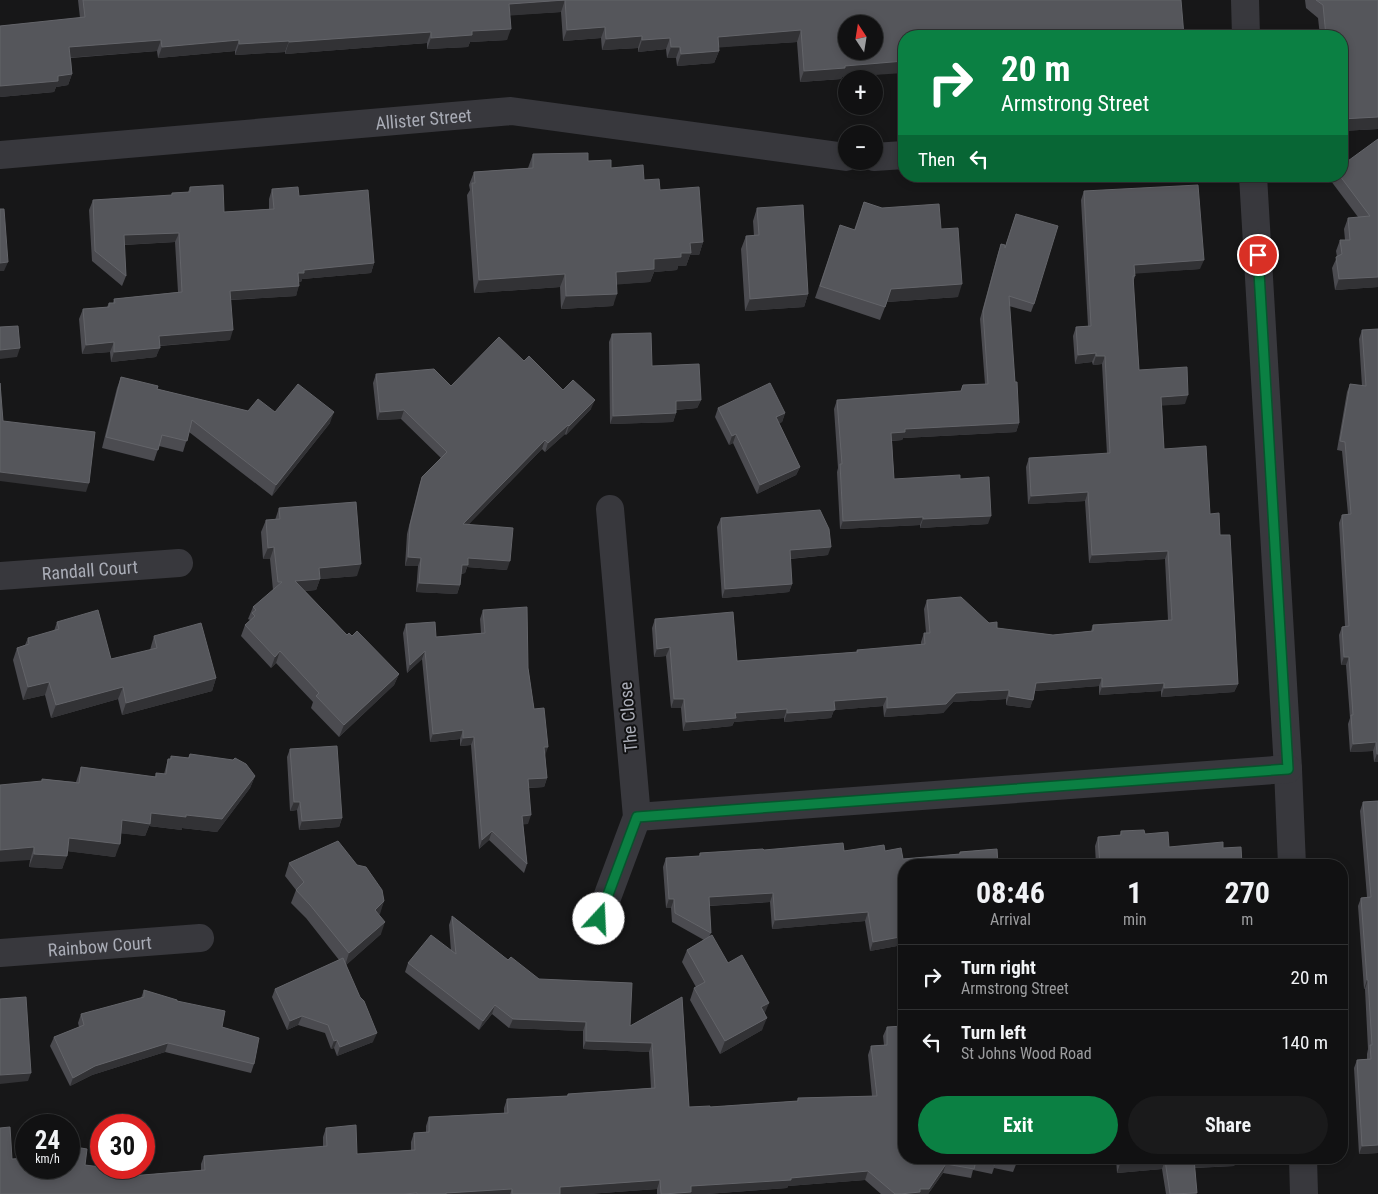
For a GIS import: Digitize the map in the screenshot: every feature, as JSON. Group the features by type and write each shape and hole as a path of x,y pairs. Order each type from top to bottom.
{"street":[{"path":"1245,0 1246,30"},
{"name":"Allister Street","path":"0,155 511,112 838,156"},
{"path":"883,156 898,155"},
{"path":"1253,182 1292,859"},
{"name":"The Close","path":"599,919 637,817 610,509"},
{"name":"Randall Court","path":"0,576 179,563"},
{"path":"637,817 1288,769"},
{"name":"Rainbow Court","path":"0,953 200,938"},
{"path":"1303,1164 1304,1194"}],"building":[{"path":"83,0 565,0 509,4 511,29 472,31 472,35 431,38 431,32 289,42 239,44 239,40 162,47 161,40 69,47 72,74 58,76 58,81 0,86 0,26 85,17"},
{"path":"565,0 1181,0 1184,30 898,30 898,62 804,71 801,30 718,37 719,51 681,54 680,47 671,47 670,38 642,40 642,36 606,39 605,27 567,30"},
{"path":"1316,0 1378,0 1378,117 1348,119 1348,30 1325,30 1323,5"},
{"path":"1378,139 1378,277 1339,279 1336,257 1342,254 1340,240 1350,240 1348,218 1370,216 1344,182 1348,182 1348,161"},
{"path":"588,153 588,161 611,160 611,168 643,165 644,180 659,179 660,190 699,187 703,242 690,243 691,253 681,253 681,257 654,259 654,269 616,272 617,294 566,296 565,274 479,280 472,183 475,183 474,172 533,168 533,154"},
{"path":"223,185 224,212 274,209 272,189 298,187 299,196 368,190 374,263 304,270 304,273 298,273 299,286 230,291 233,330 159,336 160,348 114,352 114,342 86,345 83,309 109,307 109,303 115,303 114,299 182,292 179,233 124,235 126,276 95,251 93,200 172,195 172,193 190,192 190,187"},
{"path":"1198,185 1204,260 1134,265 1135,276 1133,276 1139,370 1187,367 1188,395 1161,397 1164,449 1206,446 1210,514 1219,513 1220,535 1230,535 1238,684 1164,688 1164,683 1102,687 1102,678 1036,683 1033,700 1009,696 1009,690 956,693 946,704 887,708 887,697 834,701 835,710 787,713 787,709 735,713 736,718 686,722 684,699 674,699 670,647 657,649 655,619 733,612 737,661 858,652 857,650 925,644 924,633 930,633 927,600 961,597 989,623 997,622 997,628 1053,635 1093,631 1093,625 1172,620 1168,551 1092,555 1088,492 1031,496 1029,458 1110,453 1105,356 1096,356 1096,353 1078,355 1076,327 1091,326 1084,191"},
{"path":"864,202 882,208 939,204 941,229 958,228 962,284 891,289 885,307 820,286 840,225 855,230"},
{"path":"803,205 808,294 750,299 746,236 759,235 757,208"},
{"path":"0,209 4,209 8,262 0,263"},
{"path":"1016,214 1058,226 1034,304 1009,296 1019,423 905,429 905,432 891,433 894,479 960,475 960,479 989,477 991,516 843,521 840,464 842,464 837,400 961,391 963,385 988,384 983,311 1001,244 1005,245 1005,248"},
{"path":"18,326 20,348 0,350 0,327"},
{"path":"1378,329 1377,754 1376,742 1353,744 1349,657 1344,657 1342,627 1349,626 1342,515 1351,514 1345,442 1340,441 1350,384 1366,386 1362,330"},
{"path":"651,333 652,366 699,364 701,400 676,401 676,413 613,416 612,334"},
{"path":"499,337 524,361 529,356 563,390 573,380 595,400 569,426 548,443 545,440 463,524 513,528 510,561 468,558 468,565 462,565 460,585 419,583 421,558 408,557 410,525 422,477 447,452 404,410 380,412 376,374 434,369 451,386"},
{"path":"121,377 158,386 157,389 248,411 258,399 275,412 298,384 334,412 276,485 192,420 187,441 162,435 158,450 106,437"},
{"path":"0,383 3,421 95,432 89,483 0,472"},
{"path":"770,383 785,413 776,417 800,467 760,485 736,434 732,436 718,408"},
{"path":"356,502 361,564 319,568 320,579 295,581 347,635 349,633 352,636 357,631 399,674 344,725 316,696 319,693 280,651 275,657 245,625 255,616 252,613 256,610 253,607 282,582 278,582 274,547 268,548 266,520 280,519 279,508"},
{"path":"820,510 829,529 831,547 790,550 792,584 725,589 721,518"},
{"path":"527,607 528,668 534,709 544,708 548,747 544,747 547,778 528,779 531,815 522,816 527,864 492,831 482,840 474,737 463,738 463,730 433,734 425,651 410,665 406,624 435,622 436,637 485,633 483,610"},
{"path":"98,610 111,659 157,648 154,636 201,623 216,678 126,703 123,687 56,705 49,682 28,687 17,648 29,644 28,638 59,629 57,622"},
{"path":"337,746 342,818 302,821 300,802 294,802 290,749"},
{"path":"190,754 233,760 235,758 246,764 255,776 222,819 151,813 150,824 122,820 120,844 69,838 67,856 34,854 34,847 0,850 0,785 42,781 42,779 79,783 81,767 156,777 156,773 166,774 168,759 171,759 171,756 189,758"},
{"path":"1378,801 1378,1145 1362,1146 1357,1060 1371,1059 1370,1045 1372,1045 1361,898 1371,897 1363,802"},
{"path":"1144,830 1145,834 1168,832 1169,847 1223,842 1223,848 1241,847 1242,859 1100,859 1098,837 1121,835 1121,831"},
{"path":"338,841 357,865 366,867 382,890 384,901 375,910 385,922 349,953 296,890 304,882 289,863"},
{"path":"843,843 844,851 884,845 885,851 901,848 903,859 898,859 898,937 873,942 868,912 775,920 773,893 709,897 711,933 675,913 674,899 669,899 666,858 700,856 700,853"},
{"path":"997,849 998,859 903,859 960,854 960,852"},
{"path":"452,916 508,960 511,957 539,979 632,983 630,1026 682,997 689,1107 798,1101 798,1098 877,1096 871,1046 887,1045 887,1027 898,1026 898,1164 946,1164 929,1189 920,1189 920,1192 900,1194 895,1194 868,1171 791,1178 791,1180 691,1186 691,1192 664,1194 661,1194 660,1180 560,1187 560,1194 512,1194 512,1189 446,1194 0,1194 0,1128 10,1127 12,1159 15,1159 15,1179 80,1179 80,1148 87,1149 85,1165 90,1166 90,1179 155,1179 155,1174 205,1170 204,1156 327,1146 326,1128 356,1125 357,1154 415,1150 414,1133 429,1132 429,1117 508,1113 507,1099 568,1096 568,1094 655,1088 652,1043 586,1041 586,1022 513,1019 495,1005 483,1021 408,963 431,935 456,954"},
{"path":"712,935 728,963 742,955 769,1003 761,1007 767,1018 725,1041 694,988 705,982 687,950"},
{"path":"343,958 377,1033 340,1047 337,1040 334,1041 328,1025 302,1016 290,1021 275,989"},
{"path":"144,990 177,1001 225,1011 222,1027 259,1038 254,1064 168,1043 95,1066 73,1078 54,1037 84,1025 81,1014 144,997"},
{"path":"26,997 31,1073 0,1075 0,999"},
{"path":"946,1164 975,1164 974,1169"},
{"path":"1166,1164 1194,1164 1197,1193 1170,1194"}],"route":[{"path":"599,919 637,817 1288,769 1258,255"}]}
